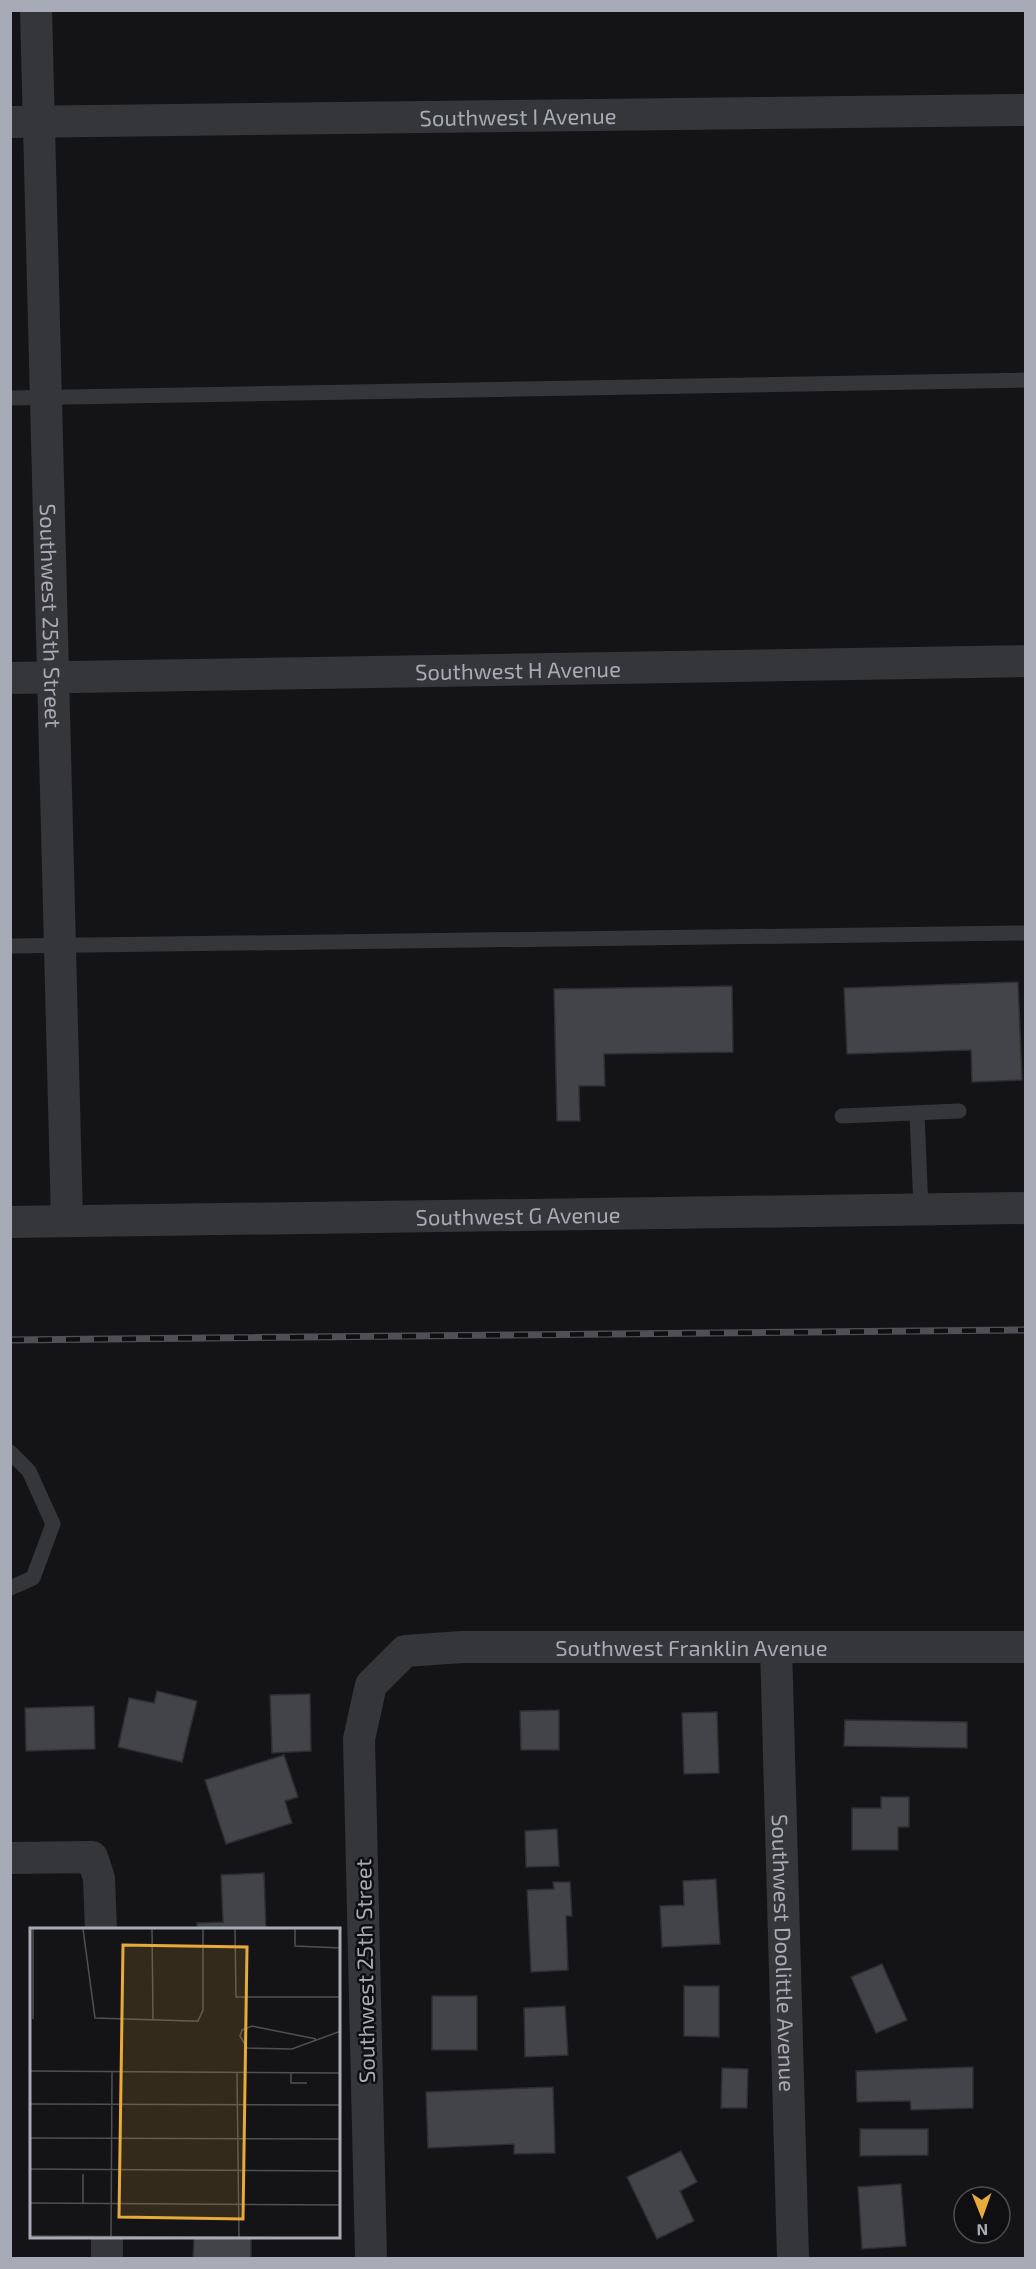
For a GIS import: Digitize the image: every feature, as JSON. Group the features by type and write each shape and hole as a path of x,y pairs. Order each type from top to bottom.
{"street":[{"name":"Southwest 25th Street","path":"36,10 25,122 46,398 67,1221"},
{"name":"Southwest I Avenue","path":"25,122 1026,110"},
{"name":"Southwest H Avenue","path":"10,678 1026,661"},
{"name":"Southwest G Avenue","path":"10,1221 1026,1208"},
{"name":"Southwest Franklin Avenue","path":"371,1685 405,1651 462,1647 1026,1647"},
{"name":"Southwest Doolittle Avenue","path":"776,1647 793,2259"},
{"name":"Southwest 25th Street","path":"371,1685 359,1739 371,2259"},
{"path":"10,1858 92,1857 99,1878 100,1928"},
{"path":"107,2239 107,2259"}],"lane":[{"path":"10,398 1026,380"},
{"path":"10,946 1026,933"},
{"path":"842,1116 959,1111"},
{"path":"917,1114 921,1209"},
{"path":"10,1452 28,1471 53,1524 33,1578 10,1588"}],"building":[{"path":"1018,982 1022,1080 972,1082 971,1050 847,1054 844,988"},
{"path":"732,986 733,1052 604,1054 605,1086 579,1086 580,1121 557,1121 554,989"},
{"path":"157,1691 197,1701 182,1762 118,1747 129,1698 154,1703"},
{"path":"310,1694 311,1751 272,1753 270,1695"},
{"path":"94,1706 95,1749 26,1751 25,1708"},
{"path":"559,1710 559,1750 521,1750 520,1711"},
{"path":"717,1712 719,1773 684,1774 682,1713"},
{"path":"845,1720 967,1722 967,1748 844,1746"},
{"path":"284,1755 298,1797 285,1801 292,1823 226,1844 205,1780"},
{"path":"881,1797 909,1797 909,1827 898,1827 898,1850 852,1850 852,1808 881,1808"},
{"path":"557,1829 559,1866 526,1867 525,1831"},
{"path":"264,1873 266,1928 197,1928 197,1923 223,1922 221,1875"},
{"path":"716,1879 720,1944 662,1947 660,1906 684,1905 683,1881"},
{"path":"553,1882 570,1882 572,1916 566,1916 568,1970 531,1972 527,1890 554,1889"},
{"path":"882,1964 907,2020 876,2033 851,1977"},
{"path":"684,1986 719,1986 719,2037 684,2036"},
{"path":"432,1996 477,1996 477,2050 432,2050"},
{"path":"565,2006 568,2055 525,2057 524,2008"},
{"path":"973,2067 973,2108 911,2110 910,2101 857,2102 856,2071"},
{"path":"722,2068 748,2069 747,2108 721,2108"},
{"path":"553,2087 555,2153 514,2154 514,2144 428,2148 426,2092"},
{"path":"860,2129 928,2129 928,2155 860,2156"},
{"path":"681,2151 697,2182 680,2191 694,2221 657,2239 627,2177"},
{"path":"901,2184 906,2246 862,2249 858,2187"},
{"path":"194,2239 251,2239 251,2258 193,2258"}],"railway":[{"path":"10,1340 1026,1330"}]}
